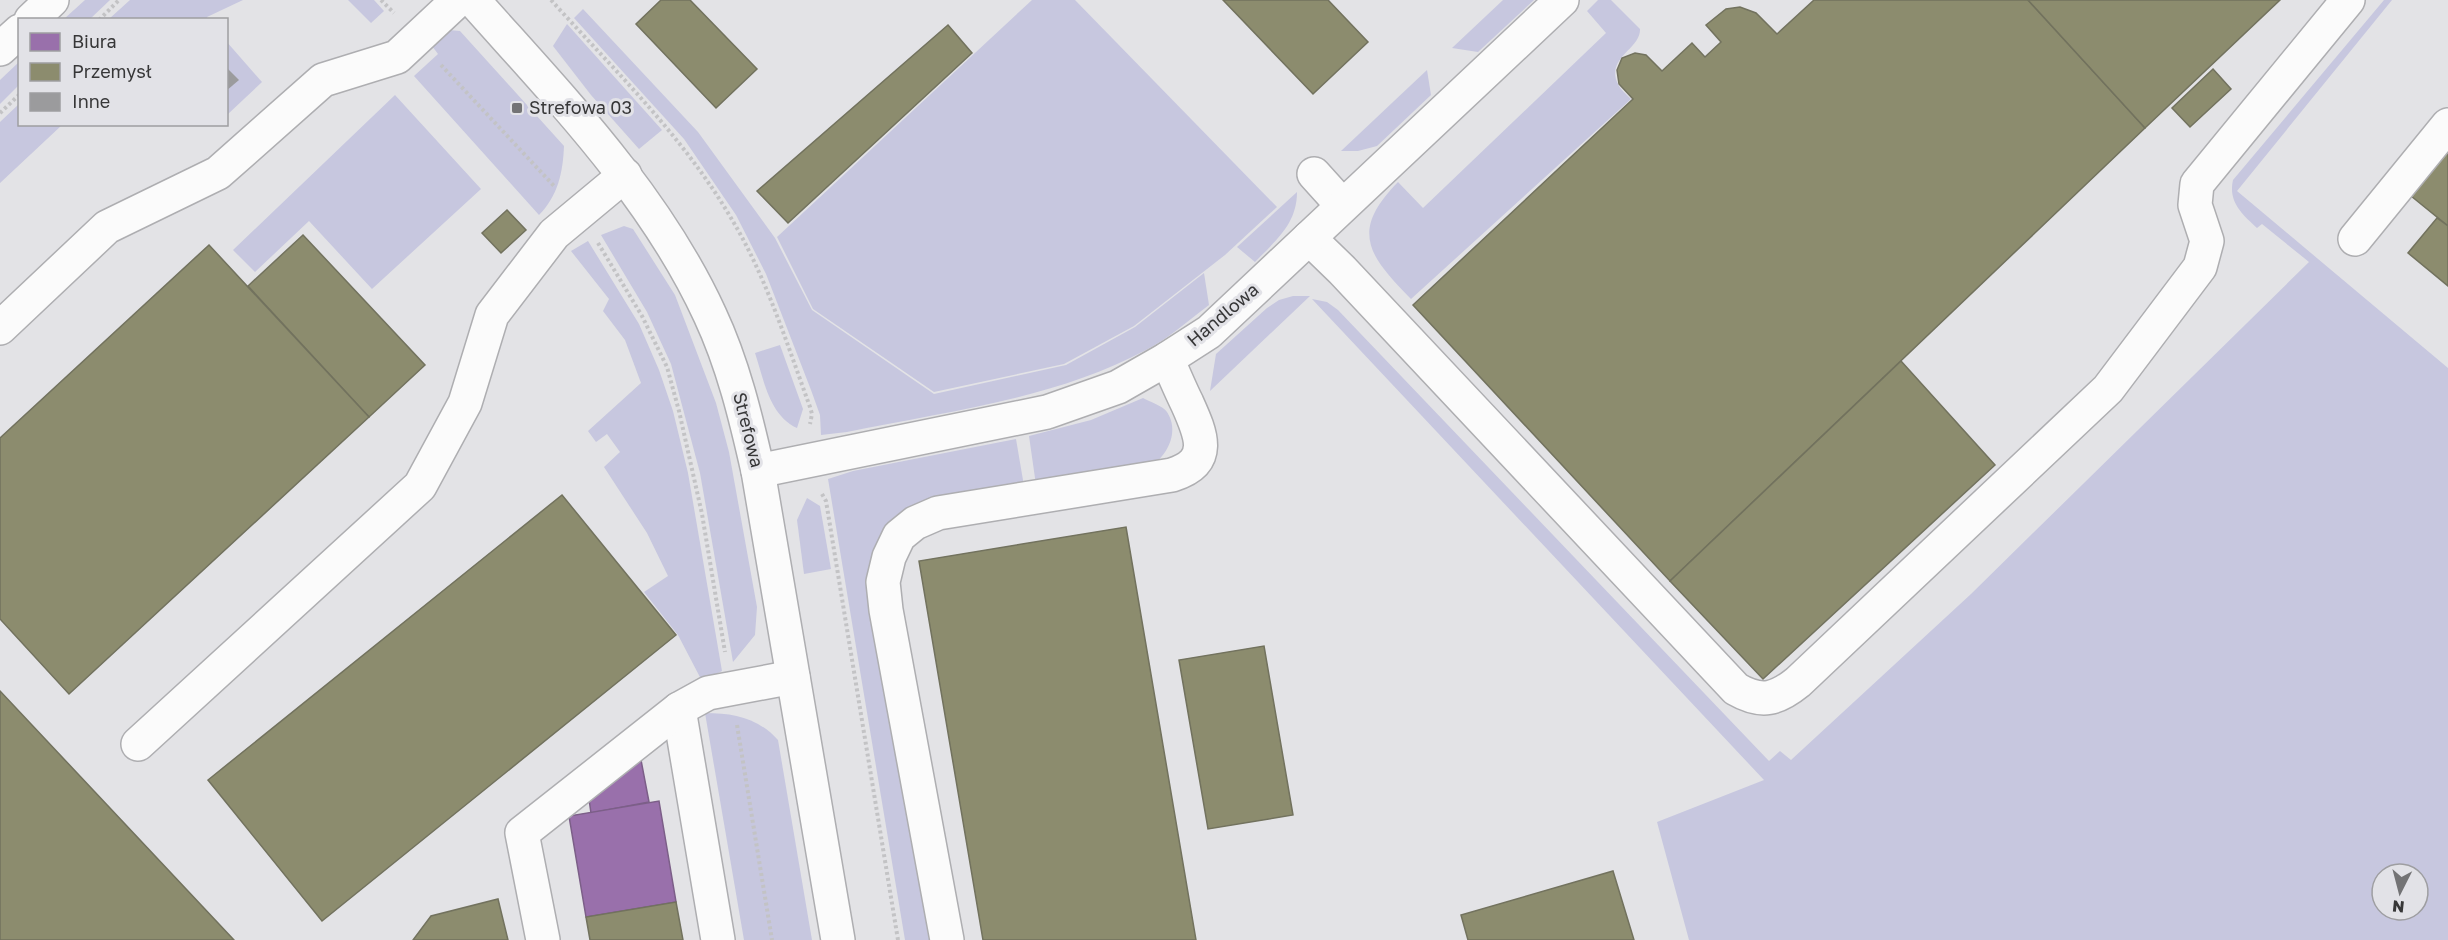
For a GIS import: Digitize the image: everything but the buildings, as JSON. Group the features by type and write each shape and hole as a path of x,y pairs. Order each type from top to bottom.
{"street":[{"path":"34,18 52,0"},
{"name":"Handlowa","path":"758,471 1047,412 1118,387 1167,359 1209,332 1562,0"},
{"path":"1309,238 1342,270 1737,689 1747,695 1761,698 1781,696 2108,389 2200,267 2207,241 2195,205 2197,184 2348,0"},
{"path":"0,328 107,227 218,173 323,80 397,57 417,38 479,3"},
{"name":"Strefowa","path":"479,3 625,175 685,264 711,316 732,370 746,415 758,471 838,940"},
{"path":"0,49 18,33"},
{"path":"2355,239 2448,125"},
{"path":"1314,174 1342,205"},
{"path":"138,744 420,486 465,403 492,315 554,234 625,175"},
{"path":"947,940 886,610 883,582 889,557 899,536 915,522 938,513 1172,476 1187,471 1197,460 1201,445 1199,430 1167,359"},
{"path":"543,940 522,833 679,709 708,693 793,677"},
{"path":"679,709 718,940"}],"path":[{"path":"101,18 119,0"},
{"path":"381,0 578,213 642,316 667,367 702,514 772,940"},
{"path":"0,112 18,96"}],"shaded area":[{"path":"85,0 110,0 91,18 65,18"},
{"path":"130,0 243,0 208,18 110,18"},
{"path":"348,0 374,0 384,11 371,23"},
{"path":"1032,0 1075,0 1277,207 1225,255 1134,326 1064,364 934,392 813,309 777,237"},
{"path":"1503,0 1534,0 1478,52 1452,48"},
{"path":"1598,0 1611,0 1640,29 1639,36 1616,67 1615,75 1618,84 1631,99 1411,299 1384,270 1370,243 1373,215 1398,182 1423,208 1606,33 1587,11"},
{"path":"2384,0 2392,0 2237,191 2448,368 2448,940 1689,940 1657,822 1764,780 1312,299 1327,302 1338,310 1769,761 1780,751 1791,760 1971,594 2309,262 2262,224 2257,228 2246,218 2234,201 2233,180"},
{"path":"583,9 698,132 775,238 812,310 934,394 1066,365 1135,327 1204,273 1209,305 1146,350 1075,381 962,410 821,435 820,415 811,390 766,274 736,215 684,139 574,18"},
{"path":"567,24 662,130 639,149 591,95 553,46"},
{"path":"449,30 460,31 564,146 555,192 539,215 414,76 438,54 432,46"},
{"path":"228,43 262,82 228,114"},
{"path":"18,63 18,86 0,104 0,80"},
{"path":"1427,70 1431,95 1377,146 1358,151 1341,151"},
{"path":"395,95 481,189 372,289 309,221 255,272 233,250"},
{"path":"18,105 18,126 61,126 0,183 0,122"},
{"path":"1297,192 1293,213 1284,231 1255,262 1237,247"},
{"path":"624,226 633,229 675,295 716,403 729,452 757,607 755,635 733,662 700,473 671,364 647,312 601,235"},
{"path":"588,241 639,324 659,370 673,411 688,473 722,671 702,681 678,635 644,592 668,576 647,533 604,467 620,452 607,434 596,442 588,431 641,383 625,340 603,311 609,299 571,251"},
{"path":"1293,296 1310,296 1210,391 1216,354 1267,308 1279,300"},
{"path":"780,345 803,409 797,428 780,415 774,406 755,353"},
{"path":"1143,398 1165,410 1171,419 1171,440 1155,463 1036,485 1029,436 1091,420"},
{"path":"1016,439 1024,486 939,501 872,599 929,940 905,940 828,479 853,471"},
{"path":"807,498 820,506 831,569 804,574 797,520"},
{"path":"705,713 745,718 762,726 778,740 812,940 744,940"}],"place":[{"name":"Strefowa 03","path":"517,108"}]}
